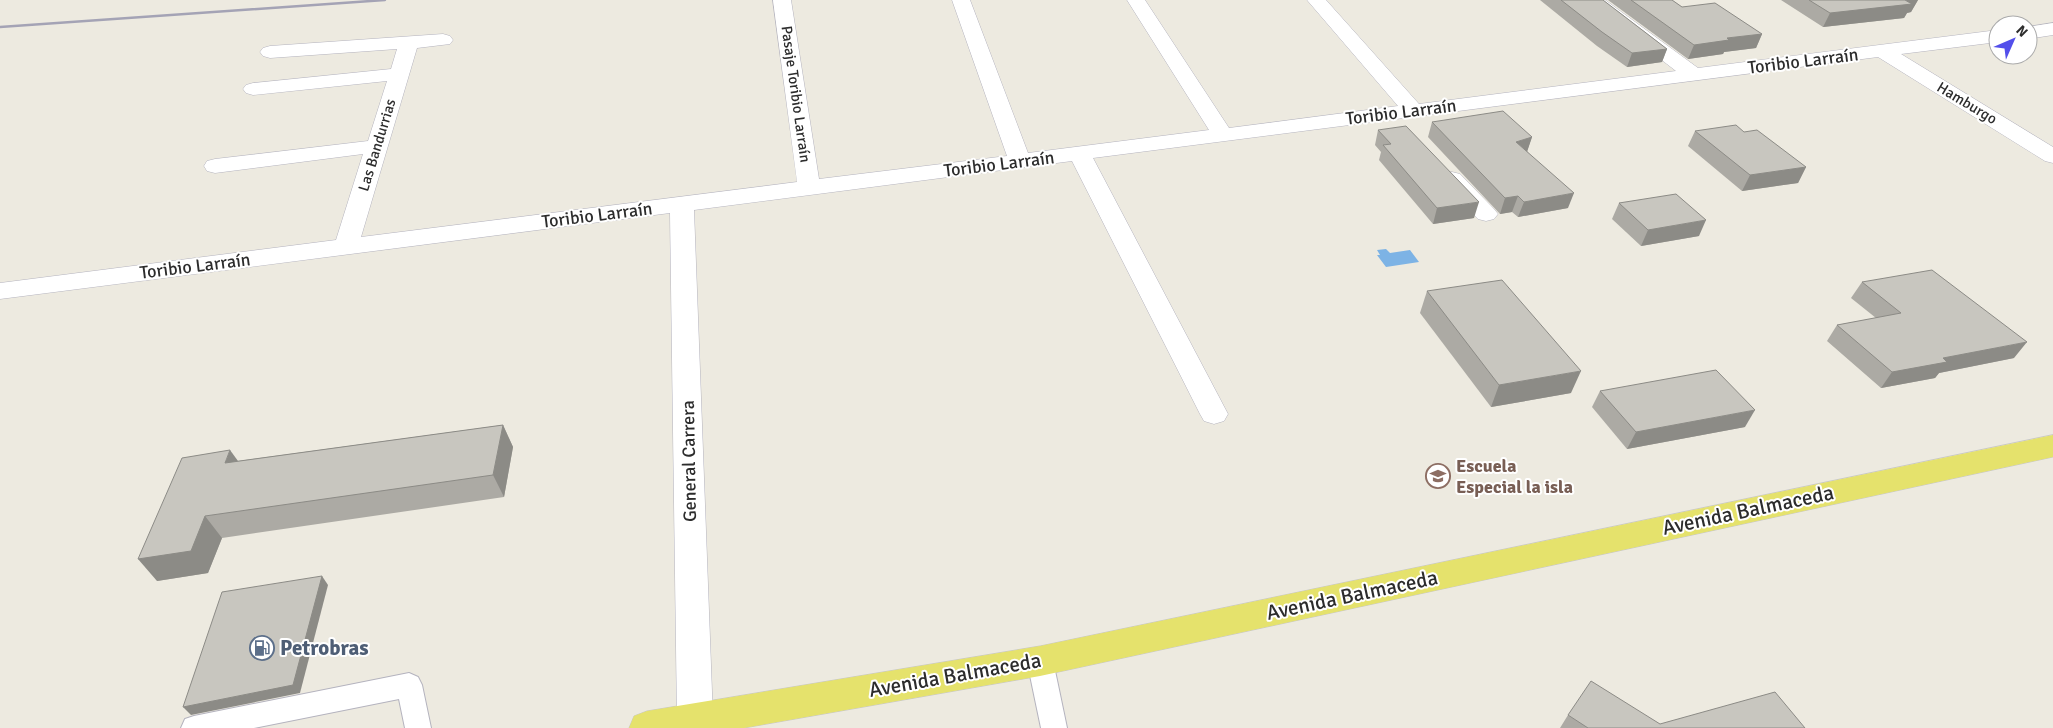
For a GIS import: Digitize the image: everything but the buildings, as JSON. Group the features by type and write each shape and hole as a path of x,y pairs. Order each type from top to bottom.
{"main road":[{"name":"Avenida Balmaceda","path":"647,728 1040,661 2053,446"}],"street":[{"name":"Pasaje Toribio Larraín","path":"782,0 809,188"},
{"path":"961,0 1020,161"},
{"path":"1136,0 1223,135"},
{"path":"1316,0 1414,111"},
{"path":"1593,0 1694,75"},
{"path":"2038,31 2053,29"},
{"name":"Toribio Larraín","path":"0,291 1988,37"},
{"path":"270,52 443,40"},
{"name":"Las Bandurrias","path":"346,247 409,42"},
{"name":"Hamburgo","path":"1882,51 2053,156"},
{"path":"253,89 399,74"},
{"path":"1392,114 1412,135"},
{"path":"215,166 377,146"},
{"path":"1079,153 1214,414"},
{"path":"1439,164 1486,214"},
{"name":"General Carrera","path":"682,204 696,719"}],"lane":[{"path":"1040,661 1054,728"},
{"path":"194,728 409,685 418,728"}],"water":[{"path":"1386,249 1390,253 1410,250 1419,262 1386,267 1377,255 1380,255 1377,250"}],"railway":[{"path":"0,27 385,0"}],"place":[{"name":"Escuela Especial la isla","path":"1438,476"},
{"name":"Petrobras","path":"262,648"}]}
